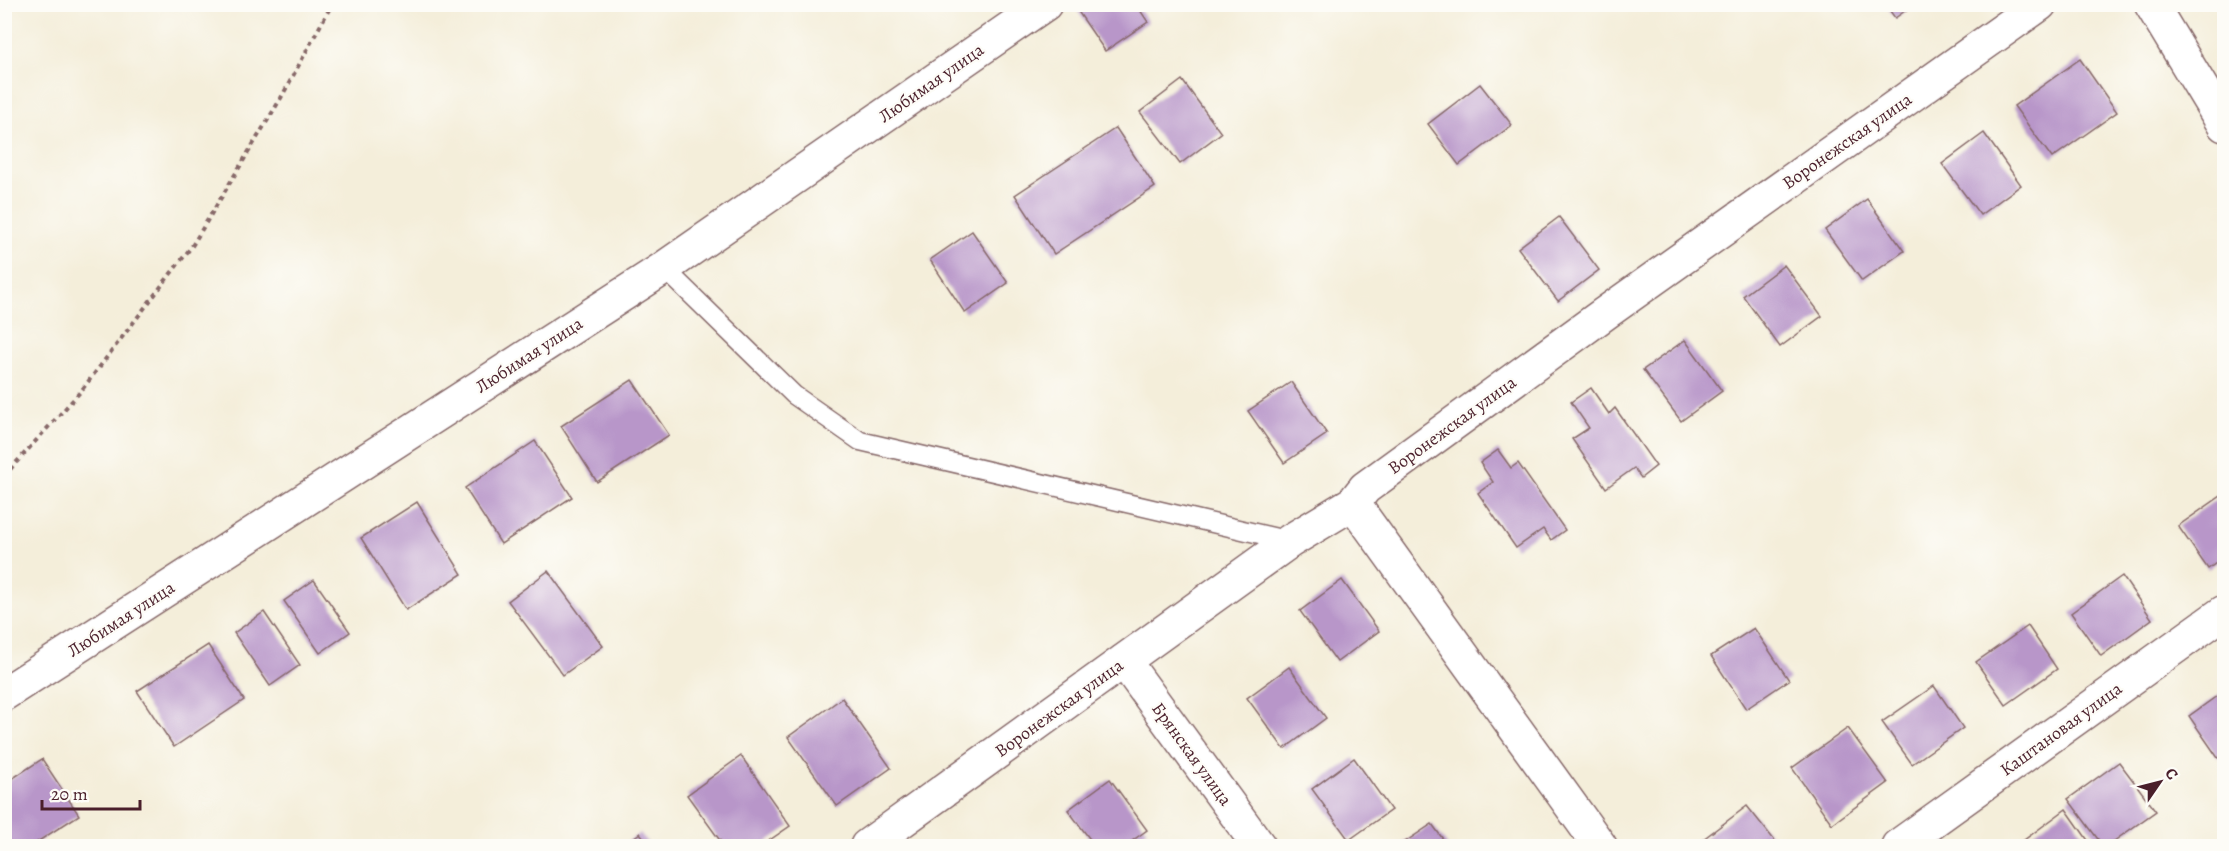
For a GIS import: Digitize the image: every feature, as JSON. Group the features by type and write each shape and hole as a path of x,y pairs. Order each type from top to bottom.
{"street":[{"name":"Любимая улица","path":"4,694 664,268 1045,4"},
{"name":"Воронежская улица","path":"867,846 1290,541 1353,503 1365,488 1585,328 2040,4"},
{"path":"2151,4 2224,124"},
{"path":"1353,503 1600,846"},
{"name":"Каштановая улица","path":"1898,846 2224,612"},
{"name":"Брянская улица","path":"1124,661 1259,846"}],"lane":[{"path":"664,268 794,395 860,441 1290,541"}],"path":[{"path":"4,476 81,390 192,246 281,98 332,4"}],"building":[{"path":"1073,4 1136,4 1148,22 1105,51"},
{"path":"1885,4 1915,4 1895,18"},
{"path":"2080,59 2117,112 2052,158 2014,106"},
{"path":"1182,80 1221,133 1180,164 1140,112"},
{"path":"1480,84 1512,125 1459,165 1428,124"},
{"path":"1116,128 1155,187 1054,254 1015,195"},
{"path":"1984,133 2021,185 1980,215 1942,164"},
{"path":"1867,199 1904,251 1862,281 1825,230"},
{"path":"1559,217 1599,270 1558,301 1518,248"},
{"path":"972,231 1008,283 965,313 930,260"},
{"path":"1784,265 1822,316 1780,347 1743,296"},
{"path":"1685,340 1722,391 1681,421 1643,370"},
{"path":"632,380 669,435 597,482 561,426"},
{"path":"1291,382 1327,434 1284,463 1248,411"},
{"path":"1591,388 1609,414 1615,408 1656,466 1641,478 1634,468 1606,488 1572,439 1589,428 1571,402"},
{"path":"535,441 572,497 501,544 465,488"},
{"path":"1498,450 1511,468 1518,463 1565,530 1551,540 1543,529 1516,548 1478,493 1493,482 1480,463"},
{"path":"2224,494 2224,557 2208,569 2178,526"},
{"path":"417,502 462,574 406,610 361,538"},
{"path":"548,571 603,646 563,675 508,601"},
{"path":"2122,576 2152,619 2101,656 2071,613"},
{"path":"314,580 350,632 320,653 284,601"},
{"path":"1342,580 1379,631 1337,662 1300,611"},
{"path":"264,612 300,665 270,686 234,633"},
{"path":"2028,626 2057,669 2006,705 1976,662"},
{"path":"1754,628 1789,680 1746,709 1711,656"},
{"path":"208,645 244,700 174,747 137,691"},
{"path":"1289,667 1326,718 1284,749 1247,698"},
{"path":"1934,686 1963,728 1912,764 1882,722"},
{"path":"2224,691 2224,754 2218,758 2189,716"},
{"path":"842,698 891,768 837,806 788,737"},
{"path":"1848,728 1888,783 1832,824 1792,768"},
{"path":"741,756 790,826 761,846 724,846 687,795"},
{"path":"1354,758 1391,810 1349,840 1312,789"},
{"path":"42,759 79,815 31,846 4,846 4,784"},
{"path":"2119,762 2156,811 2107,846 2103,846 2068,799"},
{"path":"1110,779 1147,830 1125,846 1095,846 1068,810"},
{"path":"1747,806 1779,846 1694,846"},
{"path":"2066,809 2092,846 2016,846"},
{"path":"1432,824 1448,846 1399,846"},
{"path":"640,833 650,846 622,846"}]}
